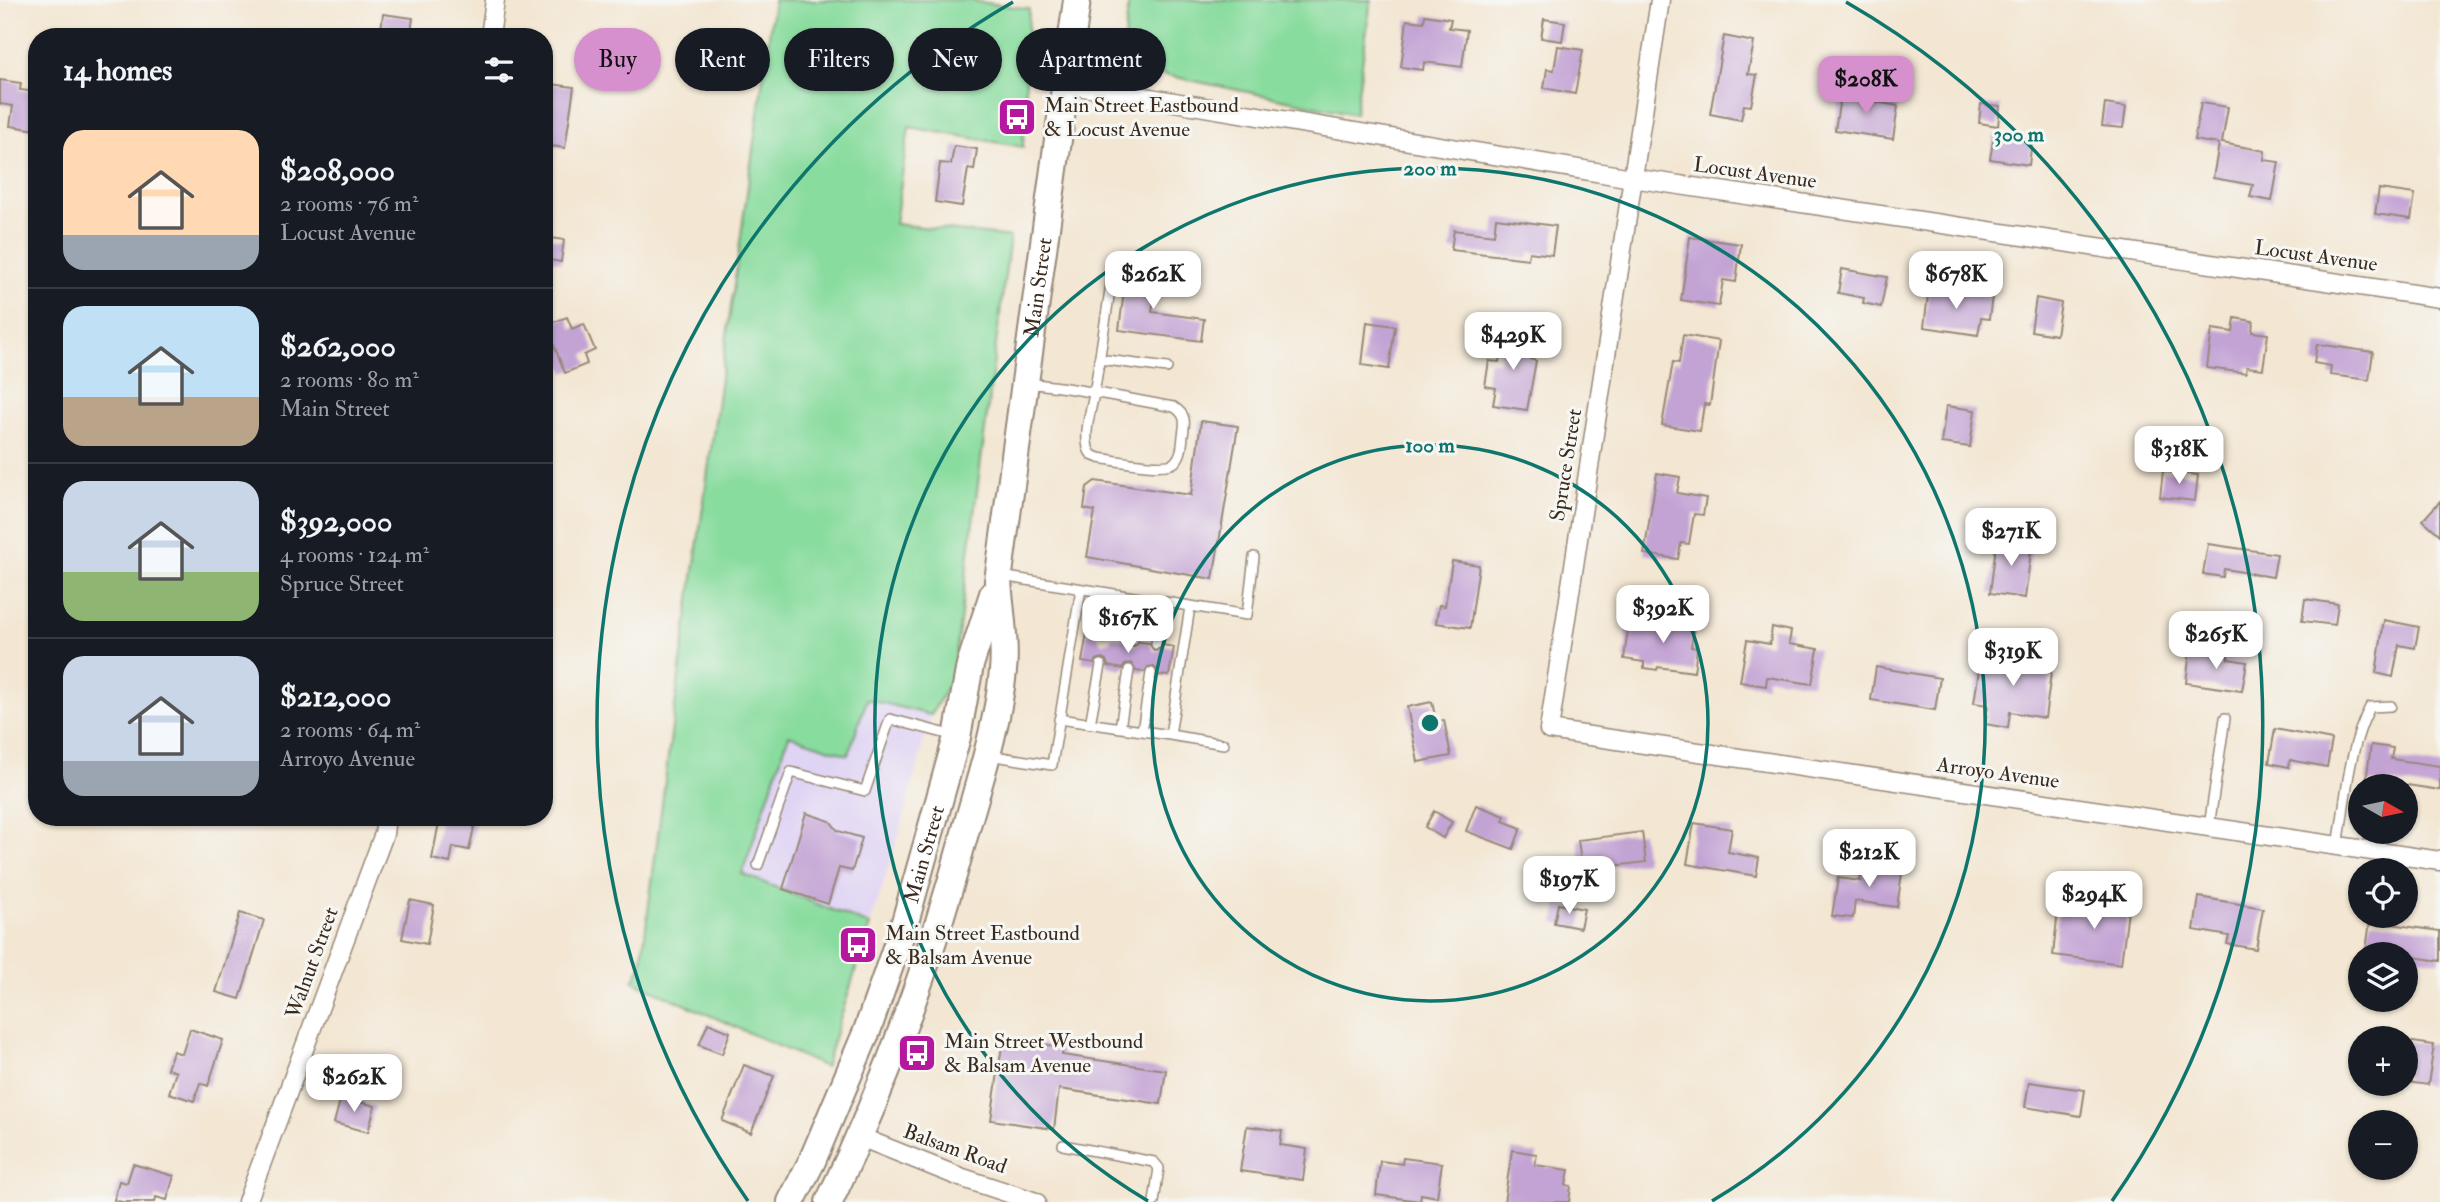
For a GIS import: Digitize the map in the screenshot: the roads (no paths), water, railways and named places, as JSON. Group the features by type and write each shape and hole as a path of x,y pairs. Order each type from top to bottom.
{"main road":[{"name":"Main Street","path":"1073,28 1077,0"},
{"name":"Main Street","path":"791,1202 867,1031 905,922 957,737 970,665 999,576 1065,91"},
{"name":"Main Street","path":"829,1202 860,1137 908,1018 942,916 986,755 1003,670 999,576"},
{"path":"860,1137 856,1105 898,978 905,922"}],"street":[{"path":"491,28 495,0"},
{"name":"Spruce Street","path":"1549,730 1660,0"},
{"name":"Locust Avenue","path":"1103,91 1632,178 2440,298"},
{"name":"Arroyo Avenue","path":"1549,730 2440,861"},
{"name":"Walnut Street","path":"247,1202 385,826"},
{"name":"Balsam Road","path":"860,1137 960,1177 1036,1202"}],"lane":[{"path":"1026,383 1066,387 1094,393 1174,407 1182,412 1185,419 1177,461 1171,465 1159,466 1093,457 1088,450 1087,438 1094,393 1099,359 1114,264"},
{"path":"1099,359 1167,368"},
{"path":"999,576 1247,615 1254,556"},
{"path":"986,755 1052,765 1081,589"},
{"path":"1105,636 1113,595"},
{"path":"1133,640 1140,599"},
{"path":"1156,644 1163,603"},
{"path":"1170,735 1190,607"},
{"path":"1090,724 1101,665"},
{"path":"1121,728 1129,670"},
{"path":"1142,731 1151,673"},
{"path":"2338,846 2361,725 2370,707 2391,706"},
{"path":"2210,827 2225,718"},
{"path":"758,865 791,772 865,791 890,719 957,737"},
{"path":"1059,719 1224,744"},
{"path":"1063,1145 1154,1162 1159,1168 1154,1202"}],"place":[{"name":"Main Street Eastbound & Locust Avenue","path":"1017,117"},
{"name":"Main Street Eastbound & Balsam Avenue","path":"858,945"},
{"name":"Main Street Westbound & Balsam Avenue","path":"917,1053"}]}
